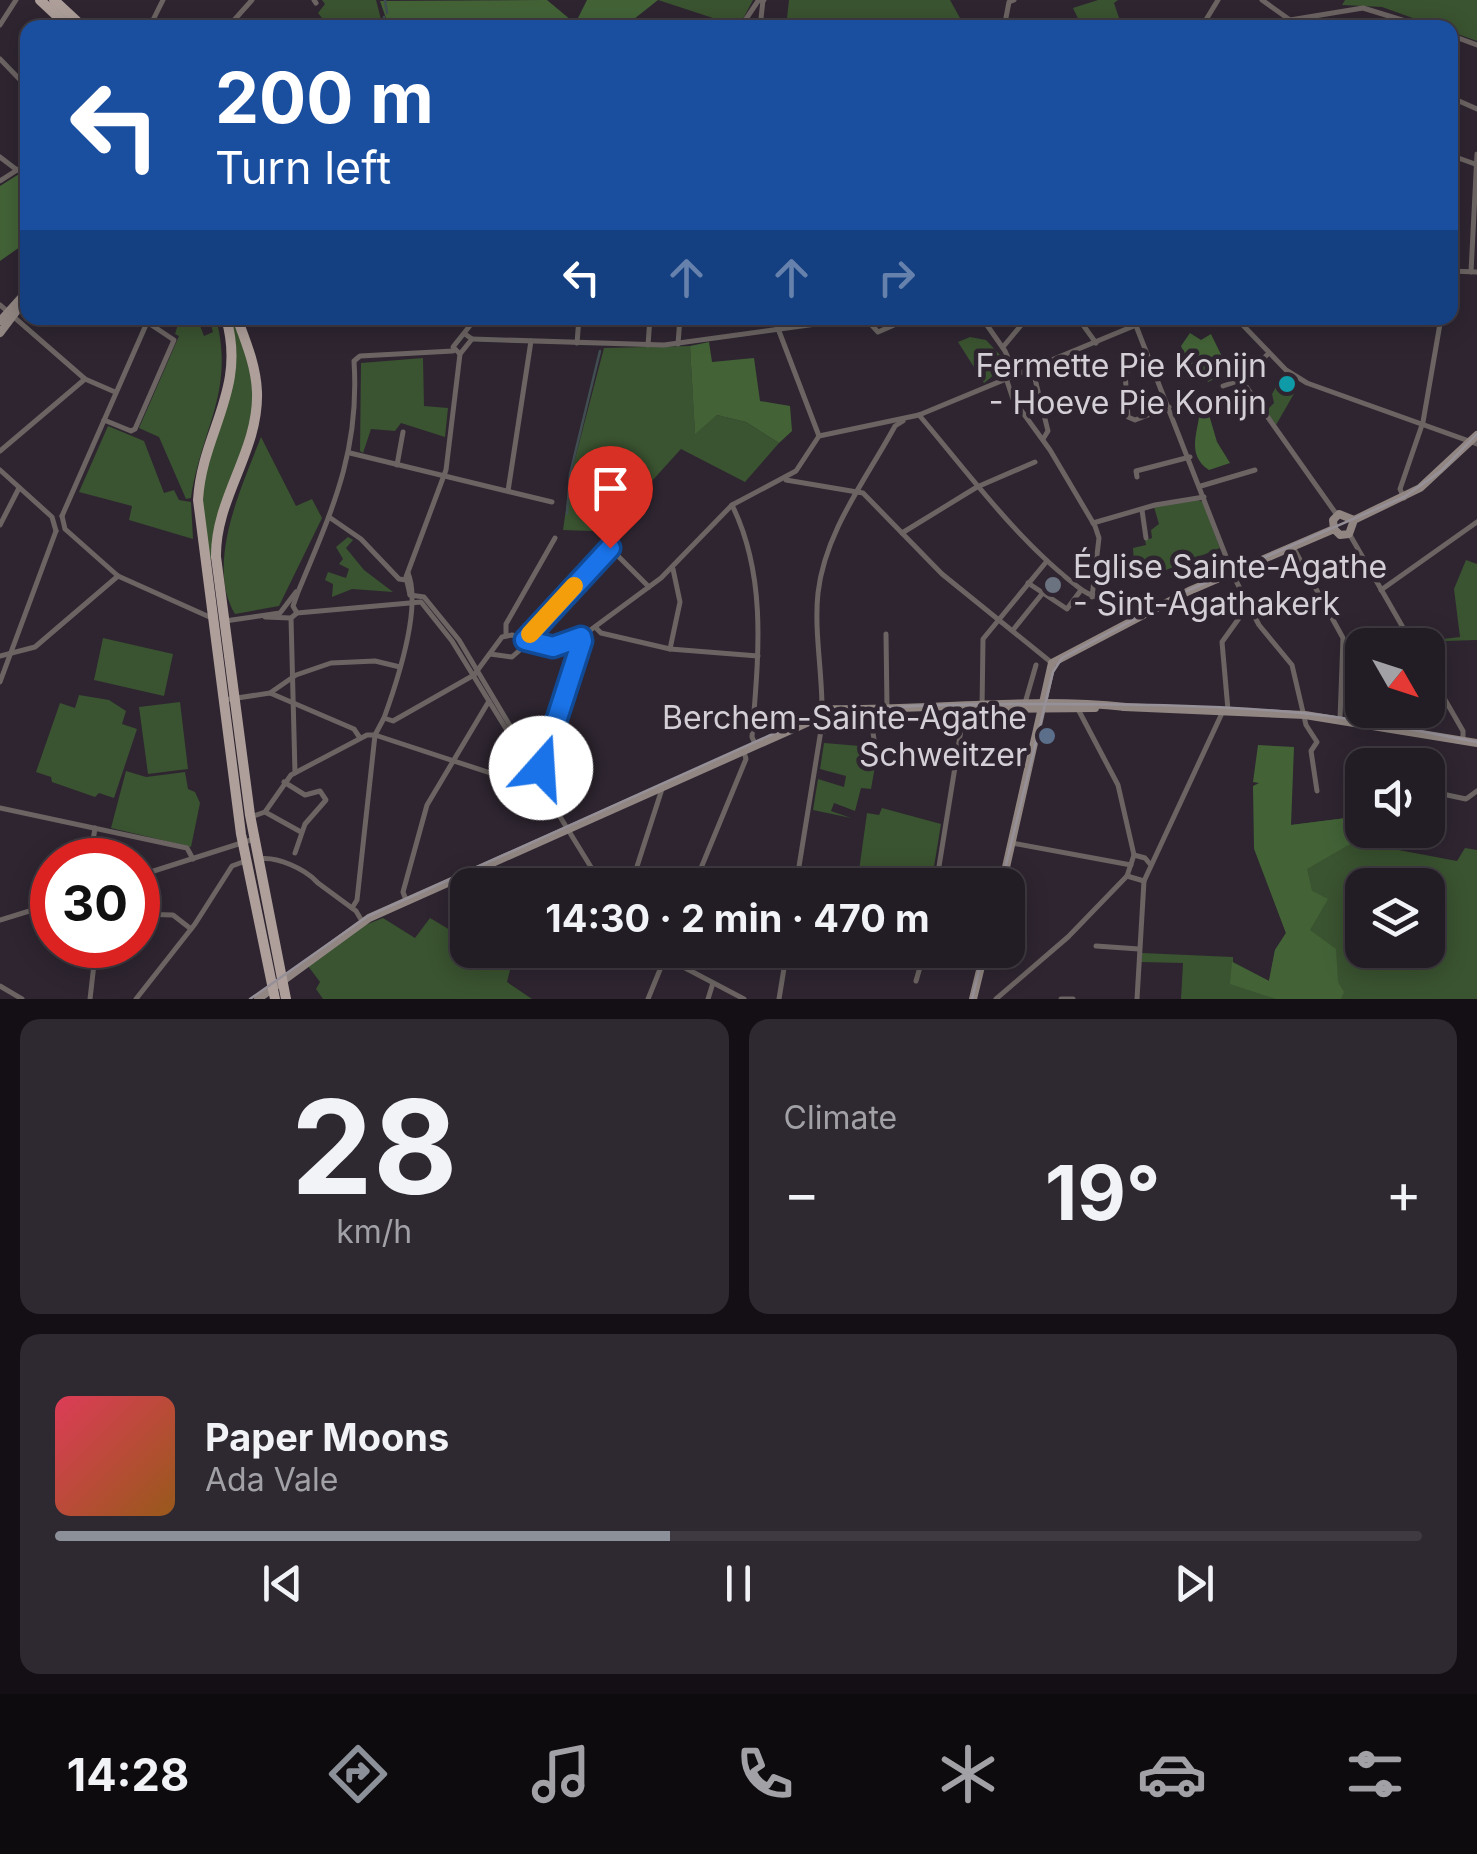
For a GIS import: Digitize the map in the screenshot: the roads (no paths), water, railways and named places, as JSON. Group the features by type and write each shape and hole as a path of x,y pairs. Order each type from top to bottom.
{"main road":[{"path":"40,0 61,20"},
{"path":"54,0 75,20"},
{"path":"0,321 6,310"},
{"path":"0,333 6,310"},
{"path":"227,325 233,353 230,385 205,455 198,500 219,620 248,841 277,985 286,999"},
{"path":"219,620 217,532 252,431 257,394 251,356 240,325"},
{"path":"1006,868 1052,663 1232,572 1334,529 1349,534 1354,520 1404,498 1430,481 1475,440"},
{"path":"1334,529 1337,515 1348,514 1354,520"},
{"path":"230,700 251,818 248,841"},
{"path":"982,707 1025,703 1042,711 1126,706 1305,715 1477,744"},
{"path":"815,725 813,713 869,709 982,707 1080,711 1126,706"},
{"path":"254,999 361,920 742,749 815,725 831,726 829,713"},
{"path":"973,999 981,968"}],"street":[{"path":"0,26 16,0"},
{"path":"234,20 252,0"},
{"path":"745,20 758,1 764,0"},
{"path":"1262,0 1290,20 1363,8 1402,20"},
{"path":"0,59 20,80"},
{"path":"1474,272 1477,154"},
{"path":"0,157 17,170"},
{"path":"0,181 20,168"},
{"path":"23,325 85,379 116,392"},
{"path":"143,325 62,516 65,529 118,576 219,620 421,596 432,604 563,815"},
{"path":"104,420 133,431 140,419 174,340 153,325"},
{"path":"452,351 472,325"},
{"path":"577,342 579,325"},
{"path":"648,345 649,325"},
{"path":"678,344 679,325"},
{"path":"776,325 819,436"},
{"path":"466,334 472,339 648,345 820,325"},
{"path":"869,325 878,332 894,325"},
{"path":"987,325 1015,375"},
{"path":"1001,344 1020,325"},
{"path":"1083,325 1096,343"},
{"path":"506,635 553,647 571,644 672,568 732,505 796,475 819,436 919,415 1004,378 1033,371 1136,325 1247,607 1292,664 1309,733 1317,742 1311,751 1317,791"},
{"path":"1243,325 1308,383 1475,440"},
{"path":"1404,498 1400,489 1423,422 1440,325"},
{"path":"352,908 358,900 375,735 400,667 410,599 408,577 444,474 460,354 472,339"},
{"path":"508,491 531,342"},
{"path":"296,772 290,612 350,453 357,402 354,361 360,356 452,351 460,354"},
{"path":"1241,383 1269,352"},
{"path":"1150,360 1125,372 1128,418 1132,421 1170,406"},
{"path":"1008,363 1004,378 1013,399 1053,454 1099,538 1092,597"},
{"path":"1033,371 1048,431 1042,440"},
{"path":"0,451 85,379"},
{"path":"1223,386 1241,383"},
{"path":"1241,383 1337,515"},
{"path":"919,415 1047,561 1092,597 1135,605 1144,615"},
{"path":"829,713 820,579 856,491 894,423"},
{"path":"397,465 403,432"},
{"path":"350,453 552,502"},
{"path":"1136,471 1190,456"},
{"path":"902,533 980,486 1035,462"},
{"path":"0,470 53,518 56,531 0,682"},
{"path":"1201,486 1254,470"},
{"path":"796,475 856,491 998,620 1052,663"},
{"path":"0,525 19,488"},
{"path":"1092,523 1204,497"},
{"path":"732,505 754,574 759,656 755,744"},
{"path":"1142,510 1146,538"},
{"path":"53,518 62,516"},
{"path":"329,516 392,571 408,577"},
{"path":"1381,590 1477,522"},
{"path":"56,531 65,529"},
{"path":"1349,534 1403,628"},
{"path":"384,718 393,721 476,673 506,635 506,624 555,538"},
{"path":"1293,546 1343,638 1340,719"},
{"path":"489,654 512,657 610,548 649,587"},
{"path":"982,707 983,640 1047,561"},
{"path":"670,648 680,592 672,568"},
{"path":"0,656 40,644 118,576"},
{"path":"1028,584 1068,608 1081,590"},
{"path":"1012,631 1042,594"},
{"path":"1137,999 1144,881 1226,710 1222,642 1247,607"},
{"path":"596,627 601,633 670,648 759,656"},
{"path":"886,634 888,709"},
{"path":"538,770 579,655 581,637"},
{"path":"571,644 579,655"},
{"path":"230,700 270,693 318,666 346,660 400,667"},
{"path":"1025,703 1036,665"},
{"path":"476,673 543,789 572,826 593,868"},
{"path":"270,693 354,729 360,738"},
{"path":"406,900 403,892 418,827 450,762 489,700"},
{"path":"1445,700 1463,731 1463,741"},
{"path":"939,868 965,707"},
{"path":"869,709 877,762"},
{"path":"999,998 1068,938 1128,876 1134,855 1118,786 1080,711"},
{"path":"798,868 815,725"},
{"path":"251,818 266,812 284,782 296,772 360,738 375,735 543,789"},
{"path":"701,868 746,759 742,749"},
{"path":"284,782 305,795 320,792 326,800 301,832 293,859"},
{"path":"636,868 664,794 660,786"},
{"path":"1445,795 1466,799 1477,791"},
{"path":"0,808 187,848 192,858"},
{"path":"266,812 301,832"},
{"path":"94,838 96,828"},
{"path":"160,869 248,841"},
{"path":"1012,843 1131,865"},
{"path":"1134,855 1150,864"},
{"path":"136,999 232,866 267,857 293,859 361,920"},
{"path":"1128,876 1144,881"},
{"path":"0,920 30,911"},
{"path":"160,915 169,914 190,929"},
{"path":"1096,946 1139,949"},
{"path":"90,999 94,968"},
{"path":"648,999 660,968"},
{"path":"689,968 744,999"},
{"path":"779,999 783,968"},
{"path":"916,981 920,968"},
{"path":"708,999 714,983"},
{"path":"0,986 22,999"},
{"path":"1061,999 1073,999"}],"waterway":[{"path":"385,0 387,13"},
{"path":"567,514 570,474 600,351"}],"tram line":[{"path":"1005,868 1053,672 1062,658 1189,590 1404,497 1441,471 1477,434"},
{"path":"250,999 368,916 777,732 835,715 895,707 956,705 1201,706 1333,717 1477,742"},
{"path":"972,999 980,968"}],"place":[{"name":"Fermette Pie Konijn - Hoeve Pie Konijn","path":"1287,384"},
{"name":"Église Sainte-Agathe - Sint-Agathakerk","path":"1053,585"},
{"name":"Berchem-Sainte-Agathe Schweitzer","path":"1047,736"}]}
